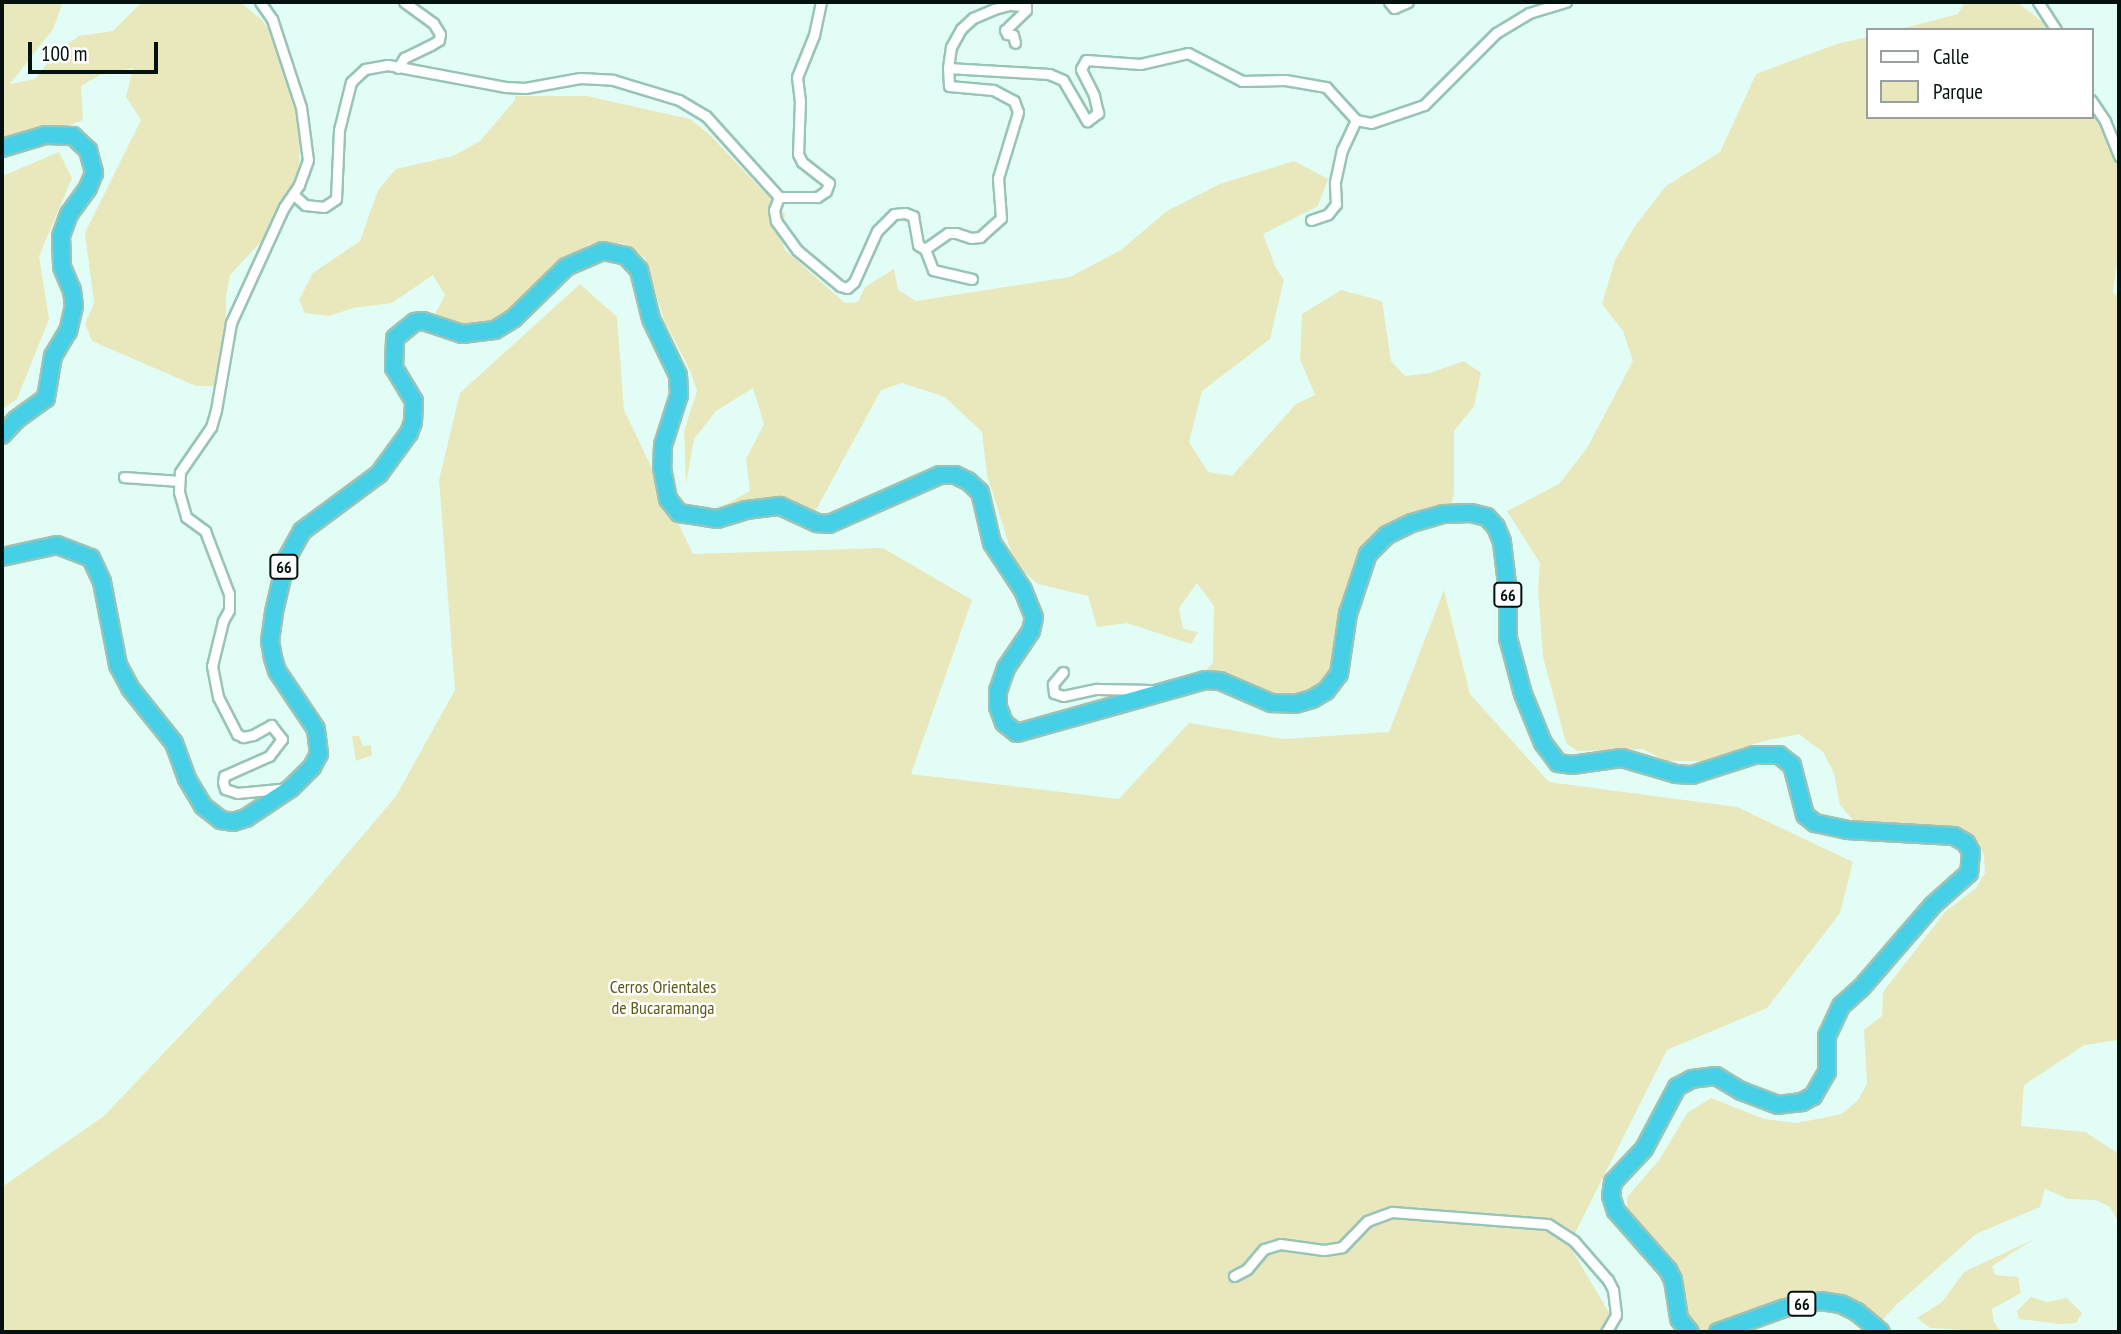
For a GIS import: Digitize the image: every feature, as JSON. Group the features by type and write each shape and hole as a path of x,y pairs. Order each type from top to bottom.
{"highway":[{"path":"2,148 46,135 74,136 89,150 94,173 88,188 69,214 61,236 62,267 72,290 74,306 68,331 53,356 46,398 16,420 2,435"},
{"name":"66","path":"2,557 57,545 91,558 102,582 118,665 138,701 174,743 197,796 215,816 238,822 291,788 312,767 320,748 316,729 277,671 270,648 281,579 292,546 302,531 379,474 409,433 413,422 414,401 394,368 395,338 415,322 423,321 461,334 495,330 514,318 566,267 603,251 626,256 639,270 651,319 678,375 679,395 663,446 662,468 668,499 679,513 717,519 746,510 780,506 817,523 829,524 850,518 924,480 954,475 968,481 980,492 992,543 1031,607 1031,631 1006,668 998,691 998,707 1004,723 1011,731 1026,732 1206,680 1220,681 1271,703 1295,704 1312,699 1326,691 1339,674 1349,614 1367,554 1387,535 1412,523 1444,514 1471,513 1487,517 1496,527 1502,542 1508,592 1508,638 1523,694 1543,743 1558,763 1572,765 1622,758 1676,774 1692,775 1754,755 1779,755 1792,765 1805,815 1815,823 1847,830 1954,836 1966,843 1972,859 1969,873 1933,905 1861,988 1841,1006 1827,1036 1827,1072 1813,1096 1802,1102 1778,1105 1741,1091 1716,1076 1692,1079 1677,1087 1644,1149 1613,1182 1611,1196 1616,1210 1668,1270 1673,1280 1679,1319 1687,1331"},
{"name":"66","path":"1718,1332 1785,1307 1821,1301 1840,1304 1857,1312 1881,1332"}],"street":[{"path":"260,2 272,19 301,107 308,142 304,174 294,195 284,206 231,323 211,427 185,463 179,481 186,517 205,531 229,594 229,610 223,621 212,666 218,697 237,734 243,737 253,735 271,725 282,739 269,756 224,776 225,789 237,793 265,788 291,788"},
{"path":"398,68 404,58 439,40 440,34 433,23 404,2"},
{"path":"294,195 305,205 324,207 336,199 339,130 351,82 373,66 388,65 470,78 505,88 525,88 580,78 613,80 679,100 706,116 779,197 817,197 827,191 829,183 802,162 797,154 800,100 797,77 814,35 821,2"},
{"path":"1389,2 1394,8 1408,2"},
{"path":"948,68 1049,74 1063,80 1087,121 1098,113 1094,95 1081,69 1086,60 1140,64 1188,53 1200,57 1227,76 1242,81 1285,80 1326,87 1356,120 1371,123 1424,105 1496,33 1530,13 1566,2"},
{"path":"2038,2 2055,28"},
{"path":"925,249 948,233 971,238 981,237 998,223 998,178 1018,112 1014,101 1004,94 948,86 951,47 966,22 994,9 1009,5 1026,6 1026,10 1006,30 1007,34 1013,36 1015,43"},
{"path":"2093,103 2105,121 2119,156"},
{"path":"1311,220 1328,214 1336,204 1335,182 1342,150 1356,120"},
{"path":"779,197 774,210 776,221 797,250 840,286 847,288 854,282 877,231 894,214 905,212 913,216 918,245 925,249 933,270 972,279"},
{"path":"124,477 179,481"},
{"path":"1063,672 1053,684 1054,693 1063,696 1097,690 1167,690"},
{"path":"1234,1276 1247,1269 1264,1249 1280,1244 1308,1249 1342,1247 1367,1220 1392,1212 1548,1224 1574,1241 1608,1280 1613,1290 1616,1315 1606,1332"}],"green space":[{"path":"2,2 63,2 53,29 10,84 35,79 56,52 79,36 113,31 142,2 240,2 262,20 286,53 300,118 299,201 230,275 226,297 225,364 220,386 196,386 92,341 85,324 94,303 85,233 141,120 126,97 133,68 100,75 81,86 83,120 2,152"},
{"path":"1965,2 2017,2 2044,23 2046,28 1905,28 1958,14"},
{"path":"1866,37 1866,119 2093,119 2093,114 2119,160 2119,247 2113,292 2119,298 2119,1040 2084,1045 2024,1085 2021,1126 2085,1132 2119,1154 2119,1223 2110,1207 2096,1200 2068,1199 2045,1189 2040,1207 1976,1234 1896,1305 1877,1326 1855,1305 1792,1311 1727,1332 1703,1332 1693,1325 1683,1299 1627,1219 1627,1197 1660,1159 1687,1113 1711,1098 1764,1119 1797,1123 1842,1114 1858,1100 1867,1084 1864,1030 1882,1016 1883,992 1945,912 1976,888 1985,873 1984,856 1979,843 1958,836 1859,827 1840,805 1834,773 1823,752 1799,734 1764,741 1701,761 1666,761 1643,749 1577,751 1566,743 1543,657 1538,590 1540,563 1507,511 1559,484 1587,448 1633,361 1623,331 1602,304 1615,260 1635,226 1666,186 1720,152 1756,74 1837,44"},
{"path":"515,96 587,96 690,119 709,134 785,214 782,232 784,249 845,303 858,302 865,287 894,269 898,290 916,301 1070,277 1121,250 1167,211 1220,184 1294,161 1328,179 1318,206 1263,234 1276,268 1284,280 1270,339 1202,391 1189,442 1208,472 1232,476 1296,404 1315,395 1300,359 1302,314 1341,290 1382,301 1391,361 1405,376 1430,373 1464,361 1481,373 1474,406 1454,431 1454,494 1450,508 1369,547 1331,679 1296,702 1201,677 1213,662 1214,606 1197,583 1179,608 1183,629 1198,632 1191,644 1127,623 1097,627 1088,596 1038,584 1015,564 987,475 982,432 945,397 902,383 881,390 816,510 773,497 730,518 721,507 750,491 746,459 764,424 753,388 716,411 694,439 686,484 684,431 697,391 690,370 664,320 645,258 623,243 589,244 551,275 505,324 474,332 433,318 445,295 433,275 392,303 353,308 329,316 305,313 299,300 313,273 360,241 378,190 396,169 453,156 480,141 515,100"},
{"path":"59,152 72,178 39,256 49,319 17,399 2,409 2,176"},
{"name":"Cerros Orientales de Bucaramanga","path":"580,284 617,317 624,410 693,554 883,548 972,600 911,774 1119,799 1189,723 1284,739 1389,732 1444,590 1470,694 1549,782 1737,807 1853,862 1840,913 1767,1008 1667,1050 1569,1245 1614,1321 1606,1332 2,1332 2,1187 104,1116 304,905 396,796 455,690 439,480 460,393"},
{"path":"352,736 359,736 363,746 371,745 372,755 356,761"},
{"path":"2034,1239 1992,1266 1995,1275 2018,1277 2021,1293 1992,1309 1994,1322 2001,1332 1930,1328 1917,1318 1942,1302 1964,1272"},
{"path":"2031,1297 2047,1302 2067,1298 2082,1313 2076,1323 2060,1324 2019,1319 2017,1311"}]}
